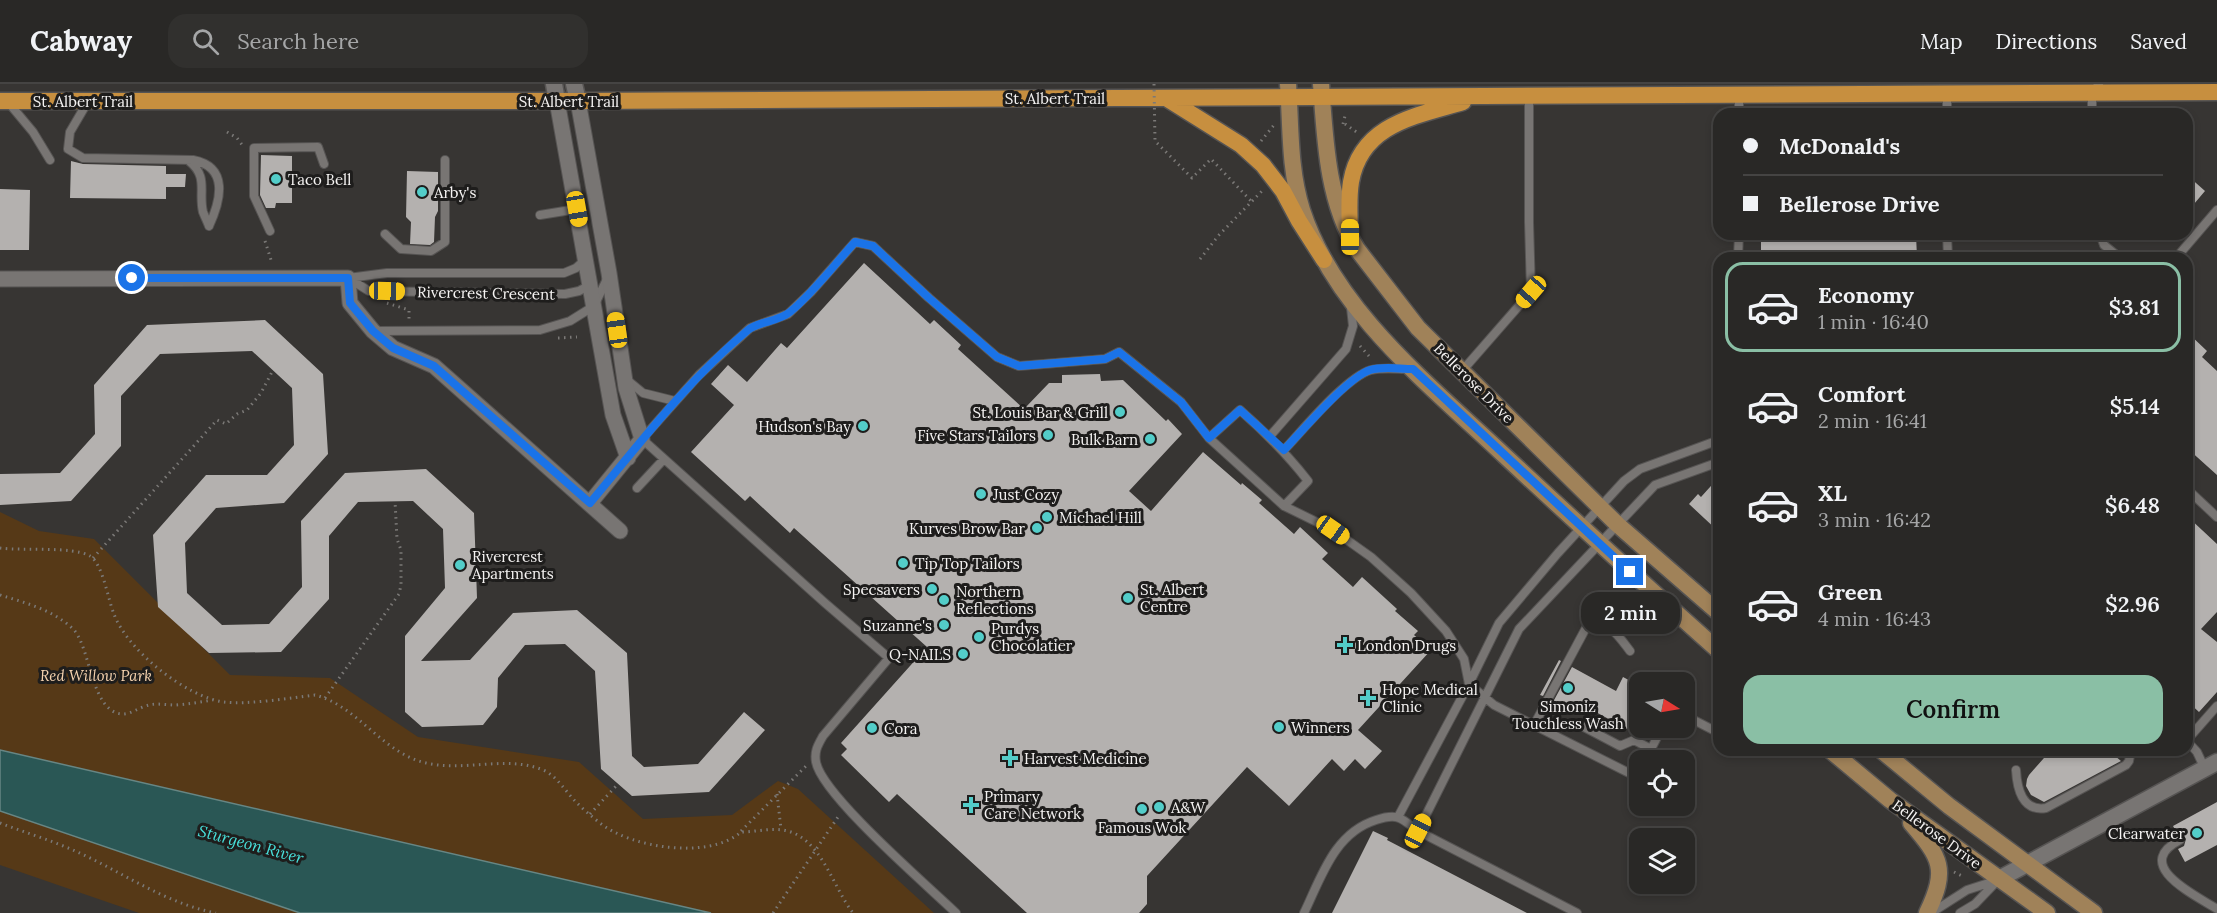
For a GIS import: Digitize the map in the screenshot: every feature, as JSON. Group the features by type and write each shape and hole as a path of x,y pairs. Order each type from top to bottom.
{"main road":[{"name":"St. Albert Trail","path":"3,101 1165,98 1288,90 1483,96 1947,93 2095,89 2217,92"},
{"name":"Bellerose Drive","path":"1288,90 1290,147 1302,210 1324,260 1349,298 1398,356 1581,527 1713,646"},
{"name":"Bellerose Drive","path":"1321,90 1331,183 1350,237 1418,328 1618,525 1713,608"},
{"path":"1350,237 1351,181 1358,161 1378,134 1402,120 1483,96"},
{"path":"1165,98 1240,145 1263,165 1283,191 1324,260"},
{"name":"Bellerose Drive","path":"1837,756 1890,800 2047,913"},
{"name":"Bellerose Drive","path":"1888,756 2026,865 2094,913"},
{"path":"1890,800 1930,846 1938,861 1939,881 1929,913"}],"street":[{"path":"554,84 613,415 628,458"},
{"path":"574,84 609,273 624,377 642,439 590,503"},
{"name":"Rivercrest Crescent","path":"590,285 609,273"},
{"path":"348,278 350,303 373,331 393,348 434,366 620,531"},
{"name":"Rivercrest Crescent","path":"0,279 348,278"},
{"path":"1999,879 2211,765"}],"lane":[{"path":"2093,108 2095,89"},
{"path":"1947,93 1947,108"},
{"path":"1739,95 1739,108"},
{"path":"1462,372 1531,292 1529,96"},
{"path":"3,101 33,132 50,160"},
{"path":"88,101 70,132 68,149 83,158 189,160 206,163 214,171 219,185 219,206 209,226 203,211 200,174 189,160"},
{"path":"270,231 254,196 254,148 318,147 324,165"},
{"path":"385,234 401,249 431,251 445,242 445,160"},
{"path":"540,215 577,209"},
{"path":"2193,238 2217,210"},
{"path":"2102,240 2104,245 2113,252"},
{"path":"2181,252 2191,240"},
{"path":"956,913 876,837 831,788 816,764 815,750 823,736 889,658 642,439 699,375 750,328 788,314 811,292 855,242 873,246 997,357 1019,366 1105,359 1119,352 1181,402 1209,438 1284,506 1342,537 1371,557 1411,593 1446,631 1464,659 1469,684 1494,705 1629,773"},
{"name":"Rivercrest Crescent","path":"348,278 387,273 564,273 576,268 585,260"},
{"path":"373,331 540,330 570,321 594,306 609,273"},
{"name":"Rivercrest Crescent","path":"348,278 369,291 566,294 590,285"},
{"path":"1269,436 1346,349 1353,326 1349,298"},
{"path":"1284,450 1350,381 1368,370 1378,368 1413,369"},
{"path":"624,377 643,393 675,401"},
{"path":"1209,438 1240,410 1269,436 1284,450 1308,481 1284,506"},
{"path":"1398,817 1499,623 1581,527 1624,481 1640,469 1713,442"},
{"path":"637,488 664,459"},
{"path":"1418,831 1519,629 1655,486 1713,464"},
{"path":"2193,495 2217,517"},
{"path":"1534,725 1587,626 1599,624 1615,631 1630,651"},
{"path":"2193,734 2217,706"},
{"path":"1695,721 1713,730"},
{"path":"1584,727 1620,746 1634,740 1651,749 1657,738"},
{"path":"2193,748 2211,765"},
{"path":"2016,770 2016,783 2022,797 2027,803 2039,809 2046,808 2126,765 2130,756"},
{"path":"1304,913 1335,849 1348,836 1368,823 1383,818 1398,817 1418,831 1577,913"},
{"path":"2180,840 2170,845 2163,855 2162,866 2168,877 2217,909"},
{"path":"1929,913 1967,890 1999,879"},
{"path":"1960,913 1975,904 1999,879"}],"path":[{"path":"1154,84 1155,141 1192,178 1211,159 1252,202"},
{"path":"1345,116 1345,124"},
{"path":"1258,144 1276,123 1279,123"},
{"path":"1338,124 1345,124 1362,136"},
{"path":"1200,259 1219,235 1262,191"},
{"path":"1358,346 1369,356"},
{"path":"93,558 217,420 226,424 237,414 246,410 261,393 273,370"},
{"path":"325,698 399,594 401,550 397,539 395,501"},
{"path":"0,548 74,551 93,558 102,574 118,627 153,663 180,684 201,696 225,702 315,695 343,708 399,752 427,764 532,766 546,771 601,824 623,837 673,847 722,844 741,832 816,756"},
{"path":"0,595 61,618 76,633 98,691 111,711 123,714 150,705 177,705 214,700"},
{"path":"590,814 618,784"},
{"path":"777,794 781,830"},
{"path":"772,913 817,850 833,822 847,806"},
{"path":"0,823 74,850 155,892 203,911 216,913"},
{"path":"741,832 781,830 797,835 817,850 836,888 853,913"}],"green space":[{"name":"Red Willow Park","path":"0,512 39,531 94,539 230,675 330,678 418,737 579,762 643,819 732,815 778,781 798,789 934,913 711,913 0,750"},
{"path":"0,811 300,913 139,913 0,865"}],"water":[{"name":"Sturgeon River","path":"0,750 711,913 300,913 0,811"}],"building":[{"name":"Taco Bell","path":"261,155 292,156 292,203 276,203 275,208 266,208 260,195"},
{"path":"71,161 83,164 166,166 166,174 186,174 185,187 166,187 166,199 70,198"},
{"name":"Arby's","path":"407,171 438,172 438,211 435,217 434,242 430,245 410,244 411,222 406,217"},
{"path":"2193,180 2205,191 2193,203"},
{"path":"0,189 30,190 29,250 0,250"},
{"path":"1761,240 1916,240 1917,252 1761,252"},
{"name":"St. Albert Centre","path":"864,263 930,324 934,320 961,345 958,349 1024,409 1049,383 1062,383 1062,375 1100,374 1101,381 1123,380 1182,434 1129,491 1151,511 1203,452 1262,500 1259,503 1294,534 1300,527 1328,553 1322,559 1353,587 1362,577 1397,609 1395,611 1418,631 1414,635 1431,650 1358,730 1382,751 1365,769 1355,759 1344,771 1332,759 1289,806 1247,767 1147,876 1147,904 1139,913 1027,913 897,794 889,802 841,755 847,749 841,743 927,647 794,528 790,533 750,496 745,501 691,452 734,405 711,384 728,365 747,382 781,343 787,348"},
{"name":"Rivercrest Apartments","path":"265,320 323,374 328,454 284,503 216,508 185,543 187,593 222,625 269,624 302,587 301,521 345,473 426,469 474,513 477,598 421,661 470,660 513,613 577,610 627,653 632,756 644,767 698,764 744,712 765,730 709,792 632,796 601,769 595,671 565,644 525,645 498,678 497,707 483,725 422,727 405,712 405,636 445,588 443,529 413,501 358,502 329,536 329,599 281,652 209,653 158,607 153,535 206,475 267,475 294,445 292,388 252,351 160,354 121,396 121,446 71,501 0,505 0,474 60,473 95,434 94,385 147,325"},
{"path":"2193,338 2207,351 2202,357 2217,371 2217,475 2193,453"},
{"path":"1713,484 1713,526 1689,504 1698,494 1701,497"},
{"path":"2193,522 2217,544 2217,612 2201,629 2217,642 2217,692 2199,712 2193,706"},
{"path":"1559,660 1561,661 1543,696 1540,695"},
{"path":"1572,667 1616,691 1623,677 1629,680 1629,725 1627,729 1583,705 1578,715 1553,702"},
{"path":"2046,756 2115,756 2121,761 2044,802 2031,795 2026,786 2029,775"},
{"name":"Clearwater","path":"2217,802 2217,845 2185,862 2178,849 2184,846 2186,839 2183,835 2178,835 2173,826"},
{"path":"1373,831 1388,838 1387,840 1527,913 1332,913"}],"place":[{"name":"Taco Bell","path":"276,179"},
{"name":"Arby's","path":"422,192"},
{"name":"St. Louis Bar & Grill","path":"1120,412"},
{"name":"Hudson's Bay","path":"863,426"},
{"name":"Five Stars Tailors","path":"1048,435"},
{"name":"Bulk Barn","path":"1150,439"},
{"name":"Just Cozy","path":"981,494"},
{"name":"Michael Hill","path":"1047,517"},
{"name":"Kurves Brow Bar","path":"1037,528"},
{"name":"Tip Top Tailors","path":"903,563"},
{"name":"Rivercrest Apartments","path":"460,565"},
{"name":"Specsavers","path":"932,589"},
{"name":"St. Albert Centre","path":"1128,598"},
{"name":"Northern Reflections","path":"944,600"},
{"name":"Suzanne's","path":"944,625"},
{"name":"Purdys Chocolatier","path":"979,637"},
{"name":"London Drugs","path":"1345,645"},
{"name":"Q-NAILS","path":"963,654"},
{"name":"Simoniz Touchless Wash","path":"1568,688"},
{"name":"Hope Medical Clinic","path":"1368,698"},
{"name":"Winners","path":"1279,727"},
{"name":"Cora","path":"872,728"},
{"name":"Harvest Medicine","path":"1010,758"},
{"name":"Primary Care Network","path":"971,805"},
{"name":"A&W","path":"1159,807"},
{"name":"Famous Wok","path":"1142,809"},
{"name":"Clearwater","path":"2197,833"}],"route":[{"path":"132,278 348,278 350,303 373,331 393,348 434,366 590,503 642,439 699,375 750,328 788,314 811,292 855,242 873,246 997,357 1019,366 1105,359 1119,352 1181,402 1209,438 1240,410 1284,450 1350,381 1368,370 1378,368 1413,369 1630,572"}]}
